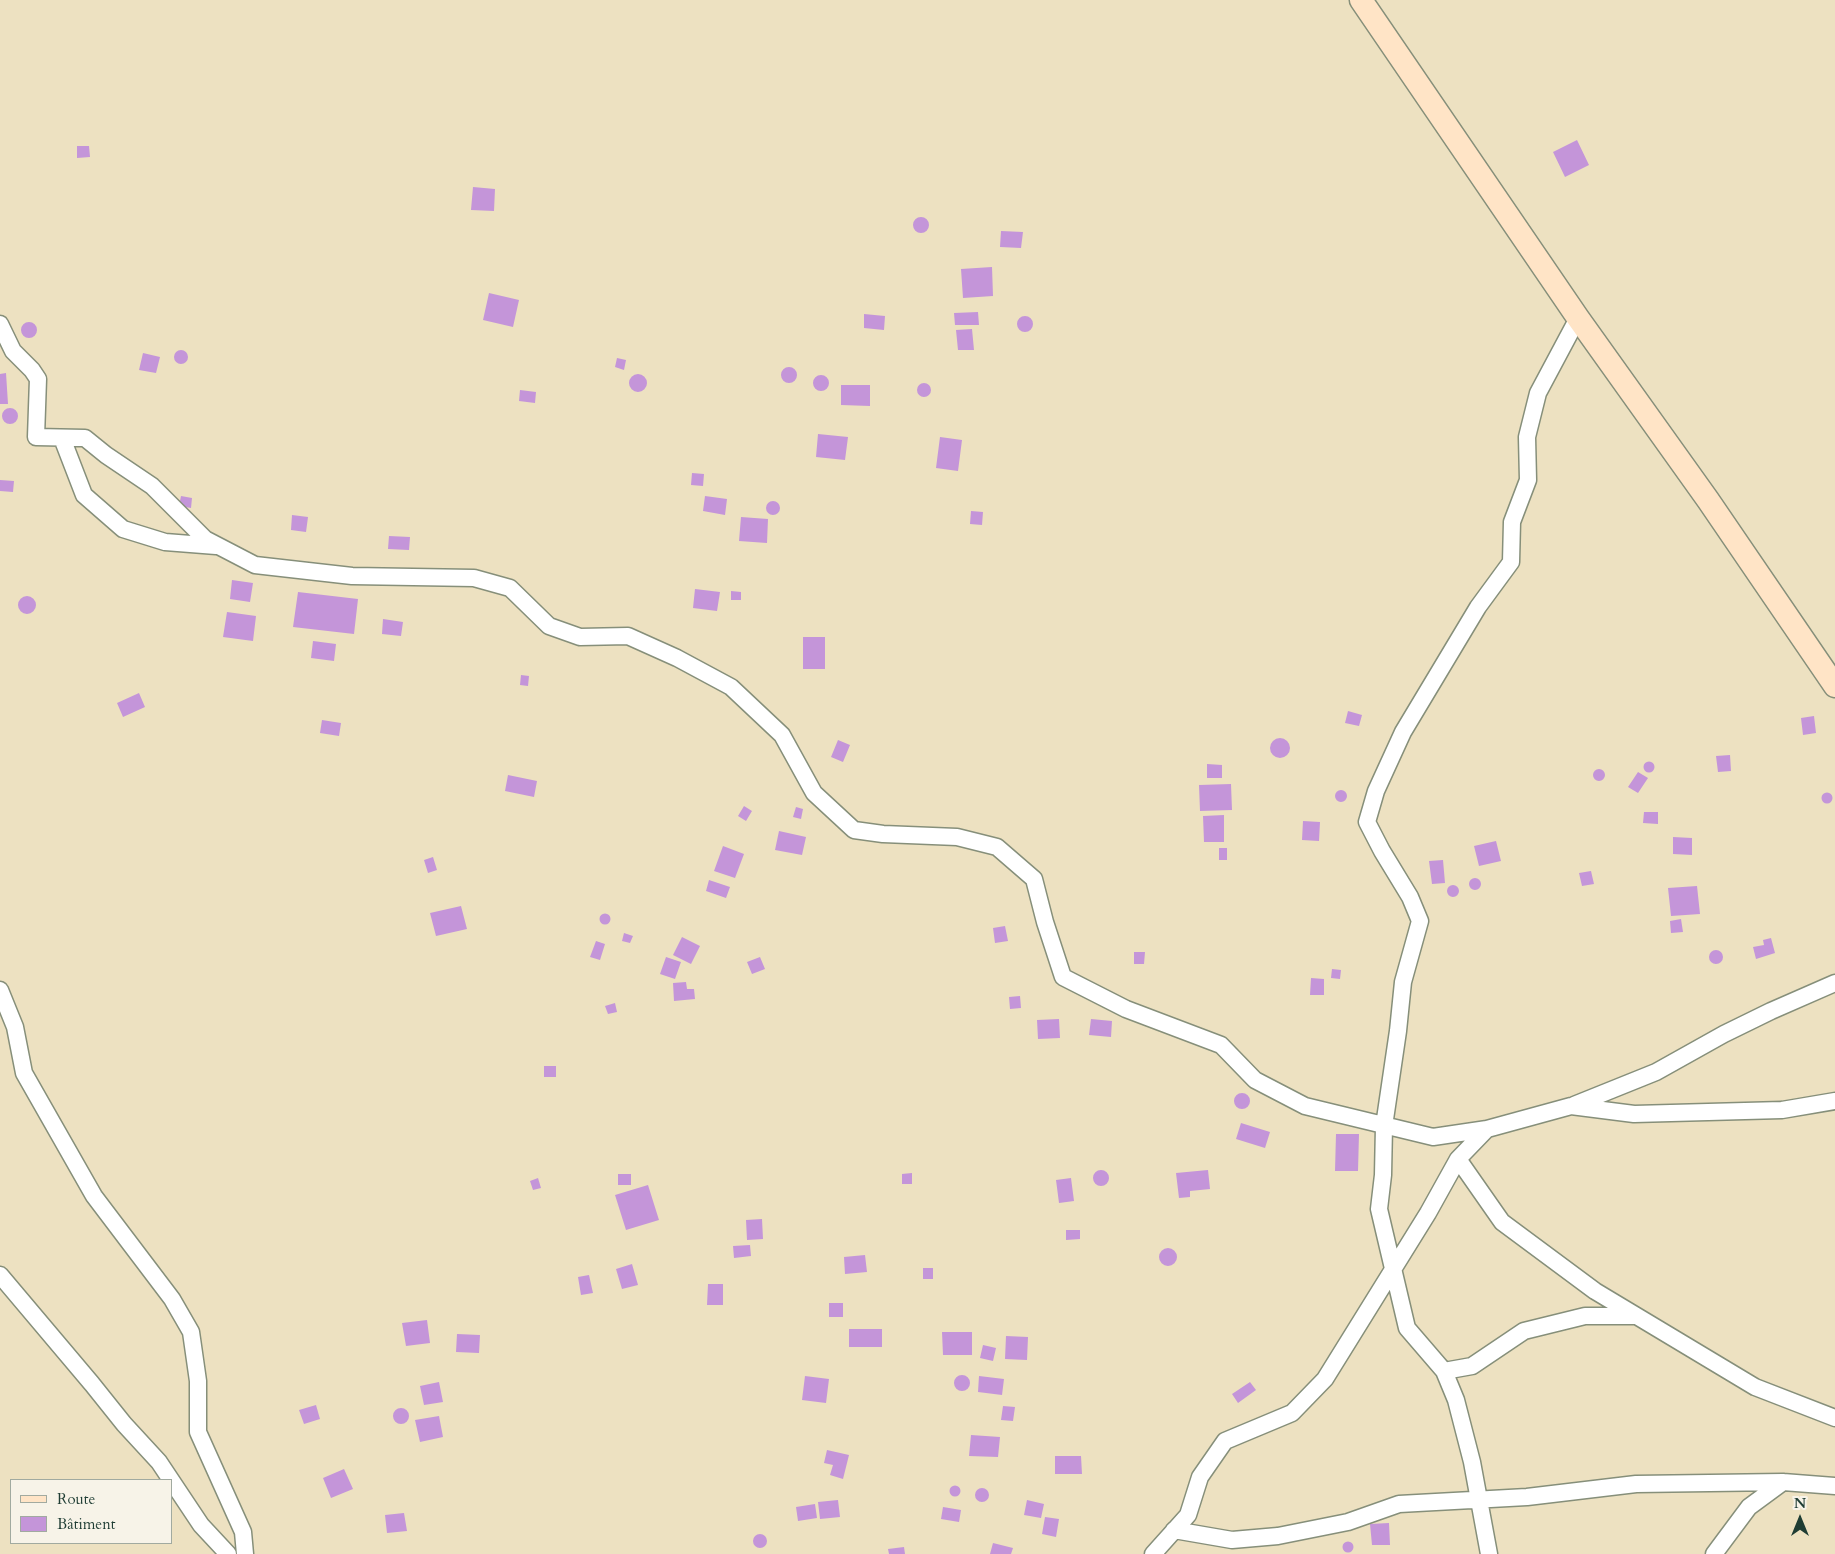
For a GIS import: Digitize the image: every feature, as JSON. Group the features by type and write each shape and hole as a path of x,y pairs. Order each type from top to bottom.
{"main road":[{"path":"1360,0 1578,318 1714,508 1835,686"}],"street":[{"path":"1489,1554 1468,1444 1456,1400 1444,1371 1407,1328 1379,1209 1384,1175 1384,1126 1403,982 1420,921 1410,897 1382,851 1368,822 1376,791 1403,732 1478,607 1511,562 1512,522 1528,480 1526,437 1538,393 1578,318"},
{"path":"0,324 13,351 32,370 38,379 36,437 85,438 106,455 152,486 205,539 255,565 352,576 474,578 510,588 549,626 580,637 628,636 677,658 731,687 782,735 814,793 854,830 883,834 957,837 997,847 1034,879 1062,977 1126,1009 1221,1045 1255,1080 1305,1106 1432,1137 1487,1129 1572,1106 1656,1072 1724,1034 1835,983"},
{"path":"62,438 84,496 123,529 165,542 218,546"},
{"path":"0,990 15,1027 24,1073 94,1196 172,1299 191,1332 198,1381 198,1432 243,1532 245,1554"},
{"path":"1572,1106 1634,1114 1782,1110 1835,1101"},
{"path":"1152,1554 1188,1515 1200,1477 1225,1442 1292,1413 1325,1379 1428,1213 1458,1159 1487,1129"},
{"path":"1458,1159 1502,1222 1595,1291 1755,1387 1835,1418"},
{"path":"0,1274 124,1424 159,1462 170,1479"},
{"path":"1444,1371 1472,1366 1524,1331 1585,1316 1637,1316"},
{"path":"172,1482 201,1526 228,1554"},
{"path":"1174,1530 1232,1540 1278,1536 1348,1522 1399,1504 1527,1497 1636,1484 1783,1482 1835,1486"},
{"path":"1714,1554 1749,1508 1783,1482"}],"building":[{"path":"1577,140 1589,165 1565,177 1553,152"},
{"path":"77,146 89,146 90,157 77,158"},
{"path":"473,187 495,189 494,211 471,210"},
{"path":"921,217 929,225 921,233 913,225"},
{"path":"1001,231 1023,232 1021,248 1000,247"},
{"path":"992,267 993,296 963,298 961,269"},
{"path":"489,293 519,300 513,327 483,320"},
{"path":"978,312 979,325 955,325 954,313"},
{"path":"864,314 885,316 884,330 864,328"},
{"path":"1025,316 1031,318 1033,324 1031,330 1025,332 1019,330 1017,324 1019,318"},
{"path":"26,322 32,322 37,327 35,336 26,338 21,333 21,327"},
{"path":"972,329 974,350 958,350 956,330"},
{"path":"178,350 184,350 188,357 184,364 178,364 174,360 174,354"},
{"path":"143,353 160,357 156,373 139,370"},
{"path":"617,358 626,360 624,370 615,367"},
{"path":"789,367 797,375 789,383 781,375"},
{"path":"6,373 8,404 0,404 0,374"},
{"path":"638,374 644,377 647,383 644,389 638,392 632,389 629,383 632,377"},
{"path":"821,375 829,383 821,391 813,383"},
{"path":"924,383 929,385 931,390 929,395 924,397 919,395 917,390 919,385"},
{"path":"841,385 870,385 870,406 841,405"},
{"path":"520,390 536,392 535,403 519,401"},
{"path":"10,408 18,416 10,424 2,416"},
{"path":"818,434 848,437 845,460 816,457"},
{"path":"940,437 962,440 958,471 936,468"},
{"path":"692,473 704,474 703,486 691,485"},
{"path":"0,480 14,481 13,492 0,491"},
{"path":"181,496 192,498 191,508 179,506"},
{"path":"705,496 727,499 725,515 703,511"},
{"path":"770,501 776,501 780,508 776,515 770,515 766,511 766,505"},
{"path":"971,511 983,512 982,525 970,524"},
{"path":"292,515 308,517 306,532 291,530"},
{"path":"741,517 768,519 767,543 739,541"},
{"path":"389,536 410,537 409,550 388,549"},
{"path":"232,580 253,583 250,602 230,599"},
{"path":"695,589 720,592 717,611 693,608"},
{"path":"731,591 741,592 741,600 731,600"},
{"path":"298,592 358,599 354,634 293,627"},
{"path":"27,596 33,599 36,605 33,611 27,614 21,611 18,605 21,599"},
{"path":"227,612 256,616 253,641 223,637"},
{"path":"383,619 403,622 401,636 382,634"},
{"path":"803,637 825,637 825,669 803,669"},
{"path":"313,641 336,644 334,661 311,658"},
{"path":"521,675 529,676 528,686 520,685"},
{"path":"139,693 145,707 123,717 117,703"},
{"path":"1348,711 1362,715 1359,726 1345,723"},
{"path":"1814,716 1816,733 1803,735 1801,718"},
{"path":"322,720 341,723 339,736 320,733"},
{"path":"1280,738 1287,741 1290,748 1287,755 1280,758 1273,755 1270,748 1273,741"},
{"path":"838,740 850,745 843,762 831,757"},
{"path":"1730,755 1731,771 1718,772 1716,756"},
{"path":"1649,761 1655,767 1649,773 1643,767"},
{"path":"1207,764 1222,765 1222,778 1207,778"},
{"path":"1597,769 1601,769 1605,775 1601,781 1597,781 1593,777 1593,773"},
{"path":"1638,772 1648,778 1638,793 1628,787"},
{"path":"508,775 537,781 534,797 505,791"},
{"path":"1231,784 1232,810 1200,811 1199,785"},
{"path":"1339,790 1343,790 1347,796 1343,802 1339,802 1335,798 1335,794"},
{"path":"1825,793 1829,793 1832,798 1831,802 1825,803 1822,800 1822,796"},
{"path":"744,806 752,811 746,821 738,816"},
{"path":"796,807 803,809 801,819 793,817"},
{"path":"1644,812 1658,812 1658,824 1643,823"},
{"path":"1224,815 1224,842 1204,842 1203,816"},
{"path":"1303,821 1320,822 1319,841 1302,840"},
{"path":"779,831 806,837 802,855 775,850"},
{"path":"1673,837 1692,838 1692,855 1673,854"},
{"path":"1496,841 1501,861 1479,866 1474,846"},
{"path":"723,846 744,854 735,878 714,871"},
{"path":"1219,848 1227,848 1227,860 1219,860"},
{"path":"433,857 437,870 428,873 424,860"},
{"path":"1443,860 1445,883 1432,884 1429,861"},
{"path":"1591,871 1594,884 1582,886 1579,873"},
{"path":"1475,878 1481,884 1475,890 1469,884"},
{"path":"709,880 730,887 726,898 706,891"},
{"path":"1455,885 1458,886 1458,896 1451,897 1448,896 1447,889 1448,886"},
{"path":"1697,886 1700,914 1671,916 1668,888"},
{"path":"461,906 467,929 436,936 430,913"},
{"path":"605,913 611,919 605,925 599,919"},
{"path":"1681,919 1683,932 1671,933 1670,921"},
{"path":"1005,926 1008,941 995,943 993,928"},
{"path":"624,933 633,936 630,943 622,941"},
{"path":"682,937 700,946 691,964 673,955"},
{"path":"1771,938 1775,953 1756,959 1753,947 1764,945 1763,940"},
{"path":"596,941 605,944 600,960 590,957"},
{"path":"1713,950 1719,950 1723,957 1719,964 1713,964 1709,960 1709,954"},
{"path":"1134,952 1145,952 1144,964 1134,964"},
{"path":"666,957 681,962 675,979 660,974"},
{"path":"760,957 765,969 752,974 747,962"},
{"path":"1332,969 1341,970 1340,979 1331,978"},
{"path":"1311,978 1324,979 1324,995 1310,995"},
{"path":"686,982 687,989 694,989 695,999 674,1001 673,983"},
{"path":"1020,996 1021,1008 1010,1009 1009,997"},
{"path":"615,1003 617,1012 608,1014 605,1006"},
{"path":"1059,1019 1060,1038 1038,1039 1037,1020"},
{"path":"1091,1019 1112,1021 1111,1037 1089,1035"},
{"path":"544,1066 556,1066 556,1077 544,1077"},
{"path":"1242,1093 1250,1101 1242,1109 1234,1101"},
{"path":"1241,1123 1270,1132 1265,1148 1236,1139"},
{"path":"1336,1134 1359,1134 1358,1171 1335,1171"},
{"path":"1098,1170 1104,1170 1109,1175 1107,1184 1098,1186 1093,1181 1093,1175"},
{"path":"1208,1170 1210,1189 1190,1191 1190,1197 1179,1198 1176,1173"},
{"path":"912,1173 912,1184 902,1184 902,1174"},
{"path":"618,1174 631,1174 631,1185 618,1185"},
{"path":"538,1178 541,1188 533,1190 530,1181"},
{"path":"1071,1178 1074,1201 1059,1203 1056,1180"},
{"path":"648,1185 659,1220 626,1230 615,1195"},
{"path":"762,1219 763,1239 747,1240 746,1220"},
{"path":"1066,1230 1080,1230 1080,1239 1066,1240"},
{"path":"750,1245 751,1256 734,1258 733,1246"},
{"path":"1168,1248 1174,1251 1177,1257 1174,1263 1168,1266 1162,1263 1159,1257 1162,1251"},
{"path":"865,1255 867,1272 845,1274 844,1257"},
{"path":"632,1264 638,1285 622,1289 616,1269"},
{"path":"923,1268 933,1268 933,1279 923,1279"},
{"path":"589,1275 593,1293 581,1295 578,1277"},
{"path":"708,1284 723,1284 723,1305 707,1305"},
{"path":"829,1303 843,1303 843,1317 829,1317"},
{"path":"427,1320 430,1343 406,1346 402,1323"},
{"path":"849,1329 882,1329 882,1347 849,1347"},
{"path":"942,1332 972,1332 972,1355 943,1355"},
{"path":"457,1334 480,1335 479,1353 456,1352"},
{"path":"1006,1336 1028,1337 1027,1360 1005,1359"},
{"path":"983,1345 996,1348 993,1361 980,1358"},
{"path":"959,1375 965,1375 970,1380 968,1389 959,1391 954,1386 954,1380"},
{"path":"805,1376 829,1379 826,1403 802,1400"},
{"path":"979,1376 1004,1379 1002,1395 978,1392"},
{"path":"439,1382 443,1402 424,1405 420,1386"},
{"path":"1250,1382 1256,1390 1238,1403 1232,1394"},
{"path":"316,1405 320,1419 304,1424 299,1410"},
{"path":"1003,1406 1015,1407 1013,1421 1001,1420"},
{"path":"401,1408 407,1410 409,1416 407,1422 401,1424 395,1422 393,1416 395,1410"},
{"path":"439,1416 443,1437 420,1442 415,1420"},
{"path":"971,1435 1000,1437 998,1457 969,1456"},
{"path":"827,1450 849,1455 843,1479 830,1475 833,1465 824,1463"},
{"path":"1055,1456 1081,1456 1082,1474 1055,1474"},
{"path":"344,1469 353,1489 331,1498 323,1478"},
{"path":"955,1485 961,1491 955,1497 949,1491"},
{"path":"979,1488 985,1488 989,1495 985,1502 979,1502 975,1498 975,1492"},
{"path":"838,1500 840,1517 820,1519 818,1502"},
{"path":"1027,1500 1044,1504 1041,1518 1024,1515"},
{"path":"815,1504 817,1518 798,1521 796,1507"},
{"path":"943,1507 961,1510 959,1522 941,1519"},
{"path":"404,1513 407,1531 387,1533 385,1515"},
{"path":"1045,1517 1059,1519 1056,1537 1042,1534"},
{"path":"1389,1523 1390,1545 1372,1545 1370,1524"},
{"path":"757,1534 763,1534 767,1541 763,1548 757,1548 753,1544 753,1538"},
{"path":"1348,1541 1354,1547 1348,1553 1342,1547"},
{"path":"993,1543 1013,1548 1011,1554 990,1554"},
{"path":"904,1547 905,1554 889,1554 888,1549"}]}
